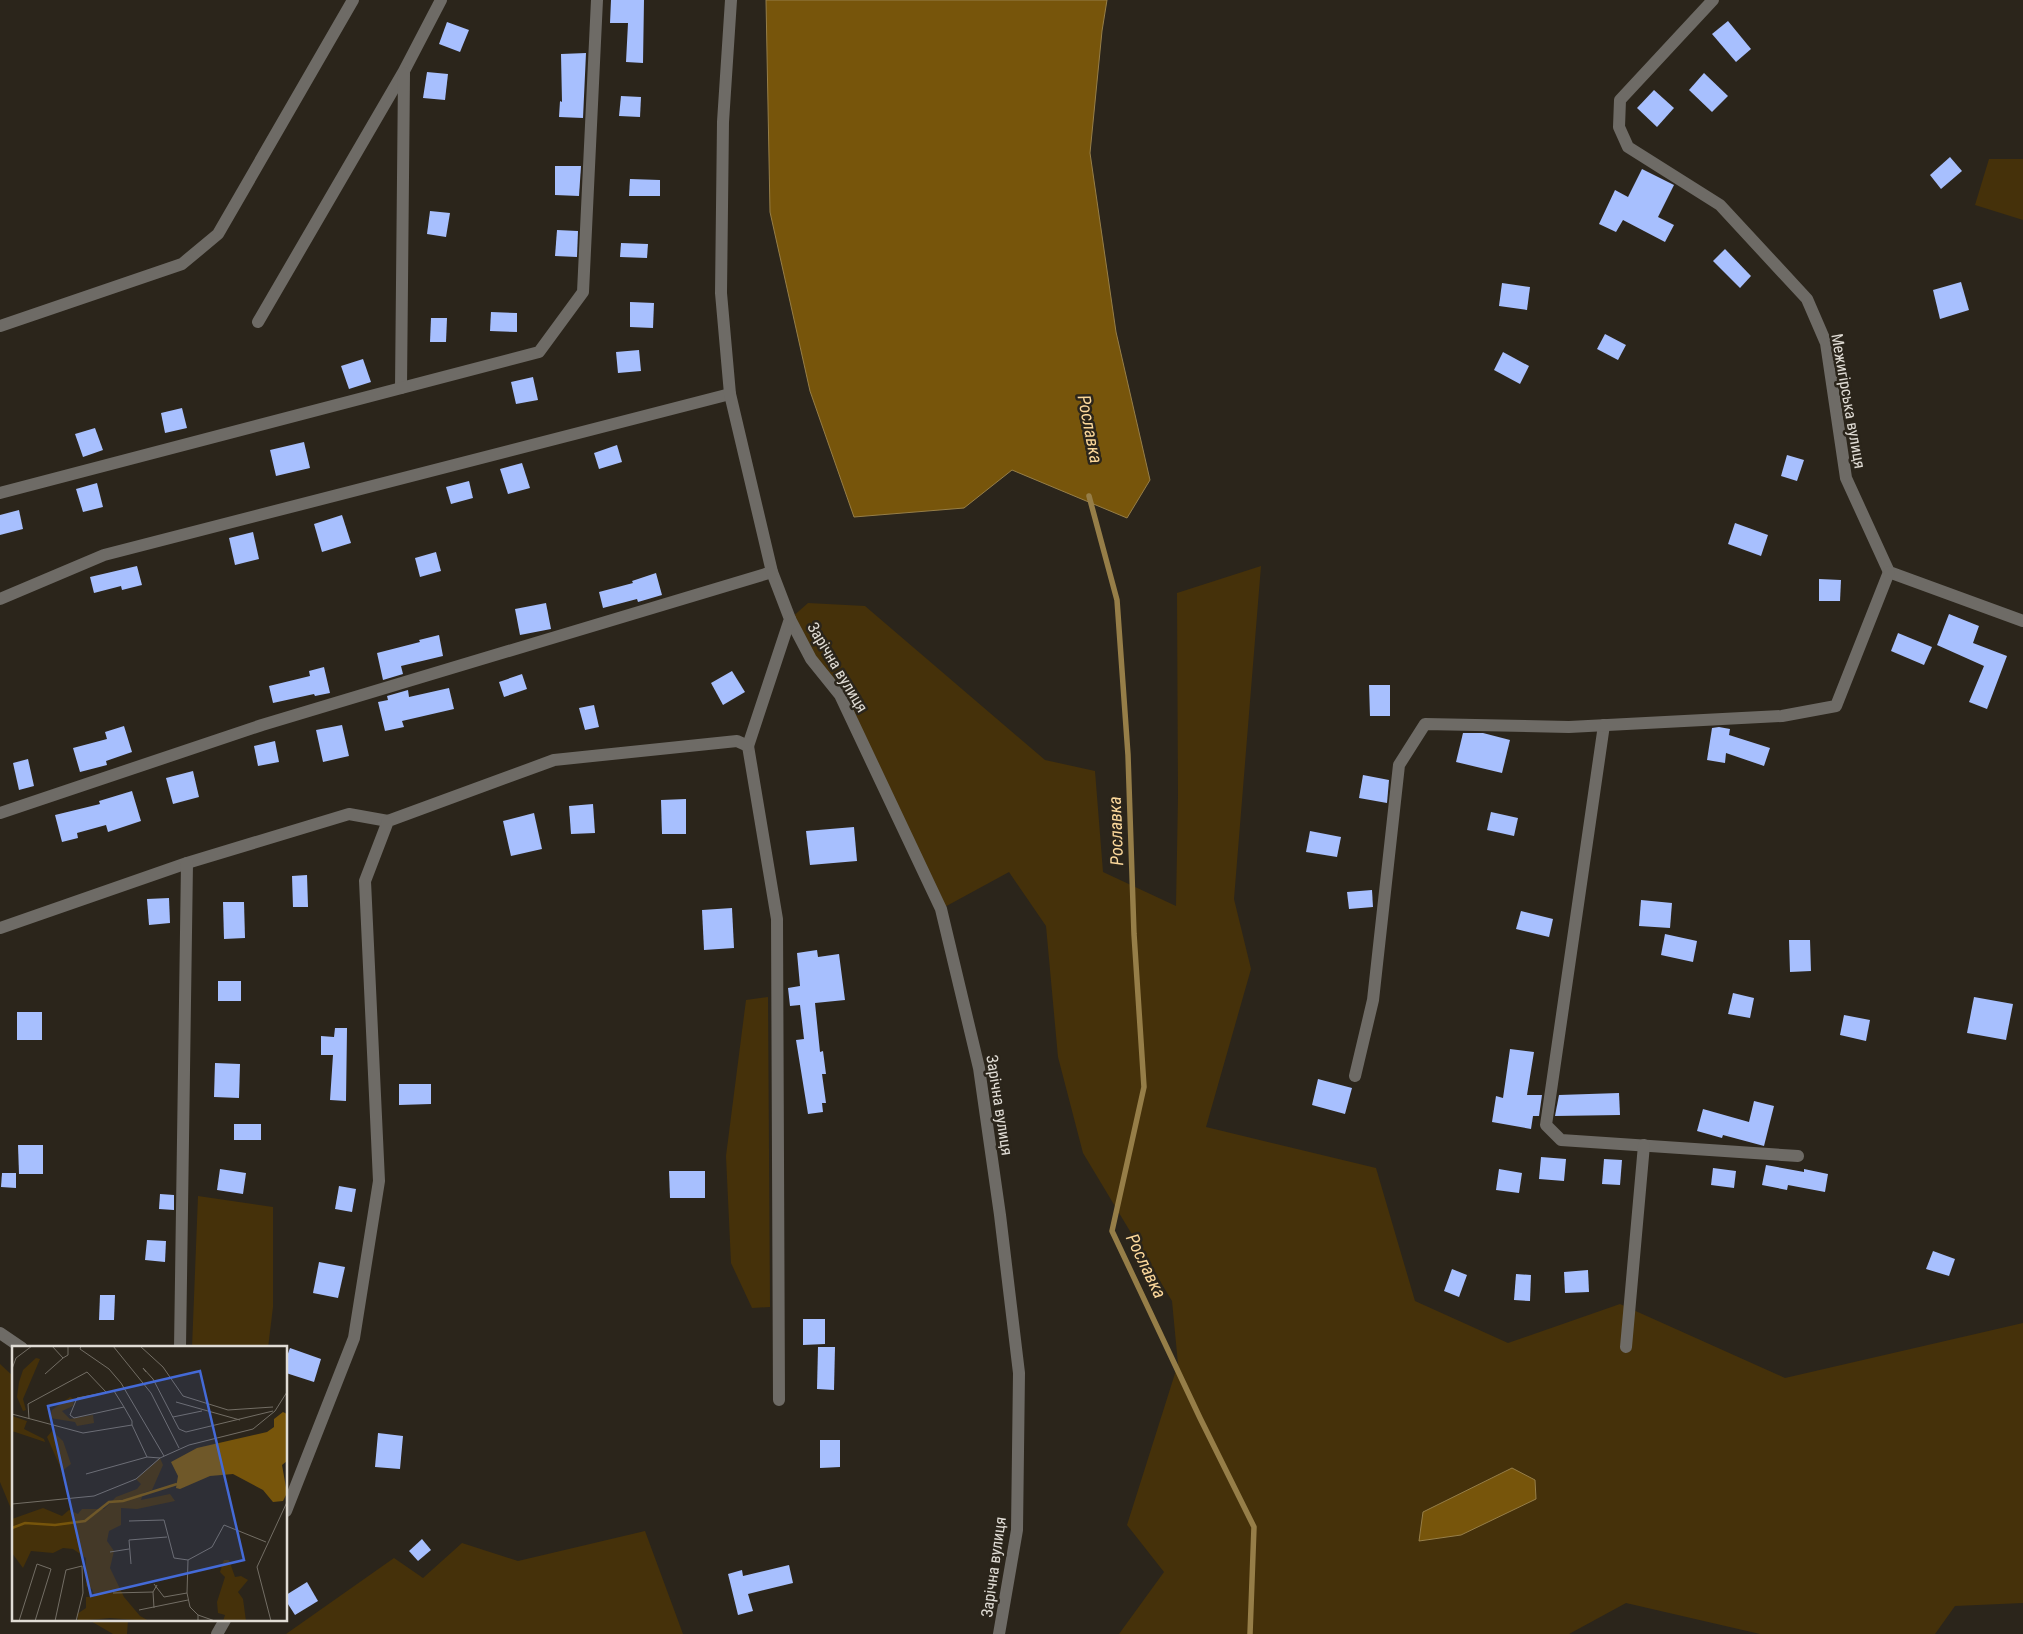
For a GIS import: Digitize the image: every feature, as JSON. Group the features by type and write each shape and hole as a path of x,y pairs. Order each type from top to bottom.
{"street":[{"path":"0,326 182,264 218,234 353,0"},
{"path":"258,322 404,71 441,0"},
{"path":"0,494 539,352 583,292 597,0"},
{"name":"Зарічна вулиця","path":"731,0 723,122 721,293 730,394 772,572 790,619 811,659 840,695 941,909 979,1068 1000,1215 1018,1373 1017,1530 999,1634"},
{"name":"Межигірська вулиця","path":"1713,0 1620,100 1619,127 1628,146 1720,205 1808,299 1826,343 1846,478 1889,572"},
{"path":"401,388 404,71"},
{"path":"0,600 104,555 730,394"},
{"path":"0,813 262,726 772,572"},
{"path":"1355,1076 1373,1000 1399,765 1424,724 1569,727 1782,716 1836,706 1889,572 2023,621"},
{"path":"779,1400 777,919 760,808 748,746 790,619"},
{"path":"1604,725 1546,1124 1561,1140 1798,1156"},
{"path":"0,928 187,863 349,814 388,821 554,760 737,741 748,746"},
{"path":"288,1506 354,1338 378,1181 365,881 388,821"},
{"path":"180,1346 187,863"},
{"path":"1626,1347 1644,1146"},
{"path":"0,1332 19,1346"},
{"path":"218,1634 224,1622"}],"shaded area":[{"path":"1989,159 2023,159 2023,220 1975,205"},
{"path":"1261,566 1234,899 1251,969 1206,1127 1376,1168 1415,1301 1508,1343 1620,1304 1785,1378 2023,1323 2023,1603 1955,1606 1935,1634 1760,1634 1626,1603 1569,1634 1119,1634 1164,1572 1127,1525 1178,1364 1172,1301 1083,1153 1058,1057 1046,926 1009,872 941,909 840,695 790,619 808,603 865,606 1045,760 1095,771 1103,872 1176,906 1178,797 1177,593"},
{"path":"768,997 770,1307 752,1308 731,1263 726,1156 746,1000"},
{"path":"198,1196 273,1207 273,1307 268,1346 192,1346"},
{"path":"0,1364 12,1375 12,1511 0,1482"},
{"path":"645,1531 683,1634 286,1634 394,1558 423,1578 462,1543 518,1561"},
{"path":"92,1622 128,1622 127,1634 113,1634"}],"water":[{"path":"766,0 1107,0 1102,31 1090,153 1116,332 1150,480 1127,518 1012,470 964,508 854,517 810,391 770,212"},
{"path":"1512,1468 1535,1480 1536,1499 1461,1535 1419,1541 1423,1512"}],"building":[{"path":"611,0 644,0 643,63 626,62 628,23 610,23"},
{"path":"1728,21 1751,49 1736,62 1712,34"},
{"path":"447,22 469,30 460,52 439,44"},
{"path":"586,53 583,118 559,117 560,101 562,102 561,54"},
{"path":"427,72 448,74 445,100 423,98"},
{"path":"1704,73 1728,96 1712,112 1689,90"},
{"path":"1654,90 1674,108 1657,127 1637,108"},
{"path":"621,96 641,97 640,117 619,116"},
{"path":"1950,157 1962,171 1941,189 1930,175"},
{"path":"555,166 581,166 579,196 555,195"},
{"path":"1642,169 1674,185 1658,217 1674,225 1665,242 1623,220 1616,232 1599,224 1615,190 1628,197"},
{"path":"630,179 660,180 660,196 629,196"},
{"path":"430,211 450,213 446,237 427,234"},
{"path":"557,230 578,231 577,257 555,256"},
{"path":"621,243 648,244 647,258 620,257"},
{"path":"1725,249 1751,276 1740,288 1713,261"},
{"path":"1961,282 1969,310 1940,319 1933,290"},
{"path":"1502,283 1530,287 1527,310 1499,306"},
{"path":"630,302 654,303 653,328 630,327"},
{"path":"491,312 517,313 517,332 490,331"},
{"path":"431,318 447,318 446,342 430,342"},
{"path":"1605,334 1626,345 1618,360 1597,349"},
{"path":"639,350 641,371 618,373 616,352"},
{"path":"1503,352 1529,366 1520,384 1494,370"},
{"path":"363,359 371,382 349,389 341,366"},
{"path":"533,377 538,400 516,404 511,382"},
{"path":"182,408 187,428 165,433 161,413"},
{"path":"95,428 103,450 83,457 75,434"},
{"path":"304,442 310,468 276,476 270,450"},
{"path":"617,445 622,462 599,469 594,453"},
{"path":"1787,455 1804,460 1797,481 1781,476"},
{"path":"522,463 530,488 508,494 500,469"},
{"path":"469,481 473,498 451,504 446,487"},
{"path":"97,483 103,507 83,512 76,489"},
{"path":"19,510 23,529 0,535 0,515"},
{"path":"342,515 351,543 322,552 314,524"},
{"path":"1735,523 1768,535 1761,556 1728,544"},
{"path":"253,532 259,559 235,565 229,538"},
{"path":"436,552 441,571 420,577 415,558"},
{"path":"137,566 142,585 122,590 121,586 94,593 90,577"},
{"path":"656,573 662,595 638,602 637,599 603,608 599,592 633,583 632,581"},
{"path":"1819,579 1841,580 1840,601 1819,601"},
{"path":"546,603 551,629 520,635 515,609"},
{"path":"1949,614 1979,626 1973,643 2007,656 1987,709 1969,702 1984,666 1937,645"},
{"path":"1898,633 1932,647 1924,665 1891,651"},
{"path":"439,635 443,656 401,666 403,674 383,680 377,653"},
{"path":"324,667 330,693 315,696 314,694 273,703 269,686 310,676 309,671"},
{"path":"732,671 745,692 723,705 711,683"},
{"path":"522,674 527,689 504,697 499,682"},
{"path":"1369,685 1390,685 1390,716 1370,716"},
{"path":"449,688 454,709 402,721 404,727 385,731 378,702 388,700 387,696 408,690 409,697"},
{"path":"594,705 599,727 585,730 579,708"},
{"path":"342,725 349,756 323,762 316,730"},
{"path":"124,726 132,752 106,761 107,765 80,772 73,748 107,739 105,732"},
{"path":"1712,728 1730,729 1729,735 1770,748 1764,766 1726,753 1725,763 1707,760"},
{"path":"1463,733 1483,733 1510,740 1502,773 1456,762"},
{"path":"275,741 279,762 258,766 254,746"},
{"path":"28,759 34,786 19,790 13,763"},
{"path":"193,771 199,797 173,804 166,778"},
{"path":"1363,775 1389,780 1387,803 1359,798"},
{"path":"132,791 141,821 108,832 106,825 77,833 78,838 62,842 55,815 100,804 99,801"},
{"path":"686,799 686,834 662,834 661,800"},
{"path":"593,804 595,833 571,834 569,806"},
{"path":"1491,812 1518,818 1514,836 1487,830"},
{"path":"534,813 542,849 511,856 503,821"},
{"path":"854,827 857,861 810,865 806,831"},
{"path":"1310,831 1341,837 1337,857 1306,852"},
{"path":"307,875 308,907 293,907 292,876"},
{"path":"1372,890 1373,907 1349,909 1347,892"},
{"path":"169,898 170,923 149,925 147,899"},
{"path":"1641,900 1672,903 1670,928 1639,926"},
{"path":"223,902 244,902 245,938 224,939"},
{"path":"732,908 734,948 704,950 702,910"},
{"path":"1521,911 1553,919 1549,937 1516,929"},
{"path":"1665,934 1697,941 1693,962 1661,955"},
{"path":"1789,940 1810,940 1811,971 1790,972"},
{"path":"817,950 818,957 839,954 845,1000 815,1003 820,1052 823,1051 826,1074 822,1074 826,1103 822,1103 823,1112 808,1114 796,1040 804,1039 800,1005 790,1006 788,988 800,986 797,953"},
{"path":"218,981 241,981 241,1001 218,1001"},
{"path":"1733,993 1754,998 1750,1018 1728,1014"},
{"path":"1974,997 2013,1004 2006,1040 1967,1033"},
{"path":"17,1012 42,1012 42,1040 17,1040"},
{"path":"1844,1015 1870,1020 1866,1041 1840,1035"},
{"path":"335,1028 347,1028 346,1101 330,1100 333,1055 321,1055 321,1036 334,1037"},
{"path":"1510,1049 1534,1052 1527,1095 1542,1095 1539,1116 1533,1116 1531,1129 1492,1122 1496,1096 1503,1098"},
{"path":"215,1063 240,1064 239,1098 214,1097"},
{"path":"1318,1079 1352,1088 1345,1114 1312,1105"},
{"path":"399,1084 431,1084 431,1104 399,1105"},
{"path":"1619,1093 1620,1115 1555,1116 1559,1095"},
{"path":"1754,1101 1774,1106 1764,1146 1723,1135 1722,1138 1697,1131 1703,1109 1749,1122"},
{"path":"234,1124 261,1124 261,1140 234,1140"},
{"path":"18,1145 43,1145 43,1174 19,1174"},
{"path":"1541,1157 1566,1159 1564,1181 1539,1179"},
{"path":"1604,1159 1622,1160 1620,1185 1602,1184"},
{"path":"1766,1165 1804,1172 1804,1169 1828,1174 1825,1192 1788,1185 1787,1190 1762,1185"},
{"path":"1713,1168 1736,1171 1734,1188 1711,1185"},
{"path":"220,1169 246,1173 243,1194 217,1190"},
{"path":"1499,1169 1522,1173 1519,1193 1496,1190"},
{"path":"669,1171 705,1171 705,1198 670,1198"},
{"path":"2,1173 16,1173 16,1188 1,1187"},
{"path":"339,1186 356,1189 352,1212 335,1209"},
{"path":"160,1194 174,1195 174,1210 159,1209"},
{"path":"147,1240 166,1241 165,1262 145,1260"},
{"path":"1933,1251 1955,1259 1949,1276 1926,1269"},
{"path":"319,1262 345,1267 338,1298 313,1293"},
{"path":"1452,1269 1467,1275 1459,1297 1444,1291"},
{"path":"1588,1270 1589,1292 1565,1293 1564,1272"},
{"path":"1516,1274 1531,1275 1530,1301 1514,1300"},
{"path":"100,1295 115,1295 114,1320 99,1320"},
{"path":"803,1319 825,1319 825,1344 803,1345"},
{"path":"818,1347 835,1347 834,1390 817,1389"},
{"path":"290,1348 321,1359 314,1382 288,1374 288,1354"},
{"path":"378,1433 403,1436 400,1469 375,1467"},
{"path":"820,1440 840,1440 840,1467 820,1468"},
{"path":"422,1539 431,1550 418,1561 409,1551"},
{"path":"789,1565 793,1583 748,1594 753,1611 738,1615 728,1574 742,1570 743,1576"},
{"path":"307,1582 318,1601 295,1615 288,1604 288,1594"}],"waterway":[{"name":"Рославка","path":"1089,496 1117,600 1128,755 1134,934 1144,1087 1112,1231 1200,1418 1254,1527 1250,1634"}]}
